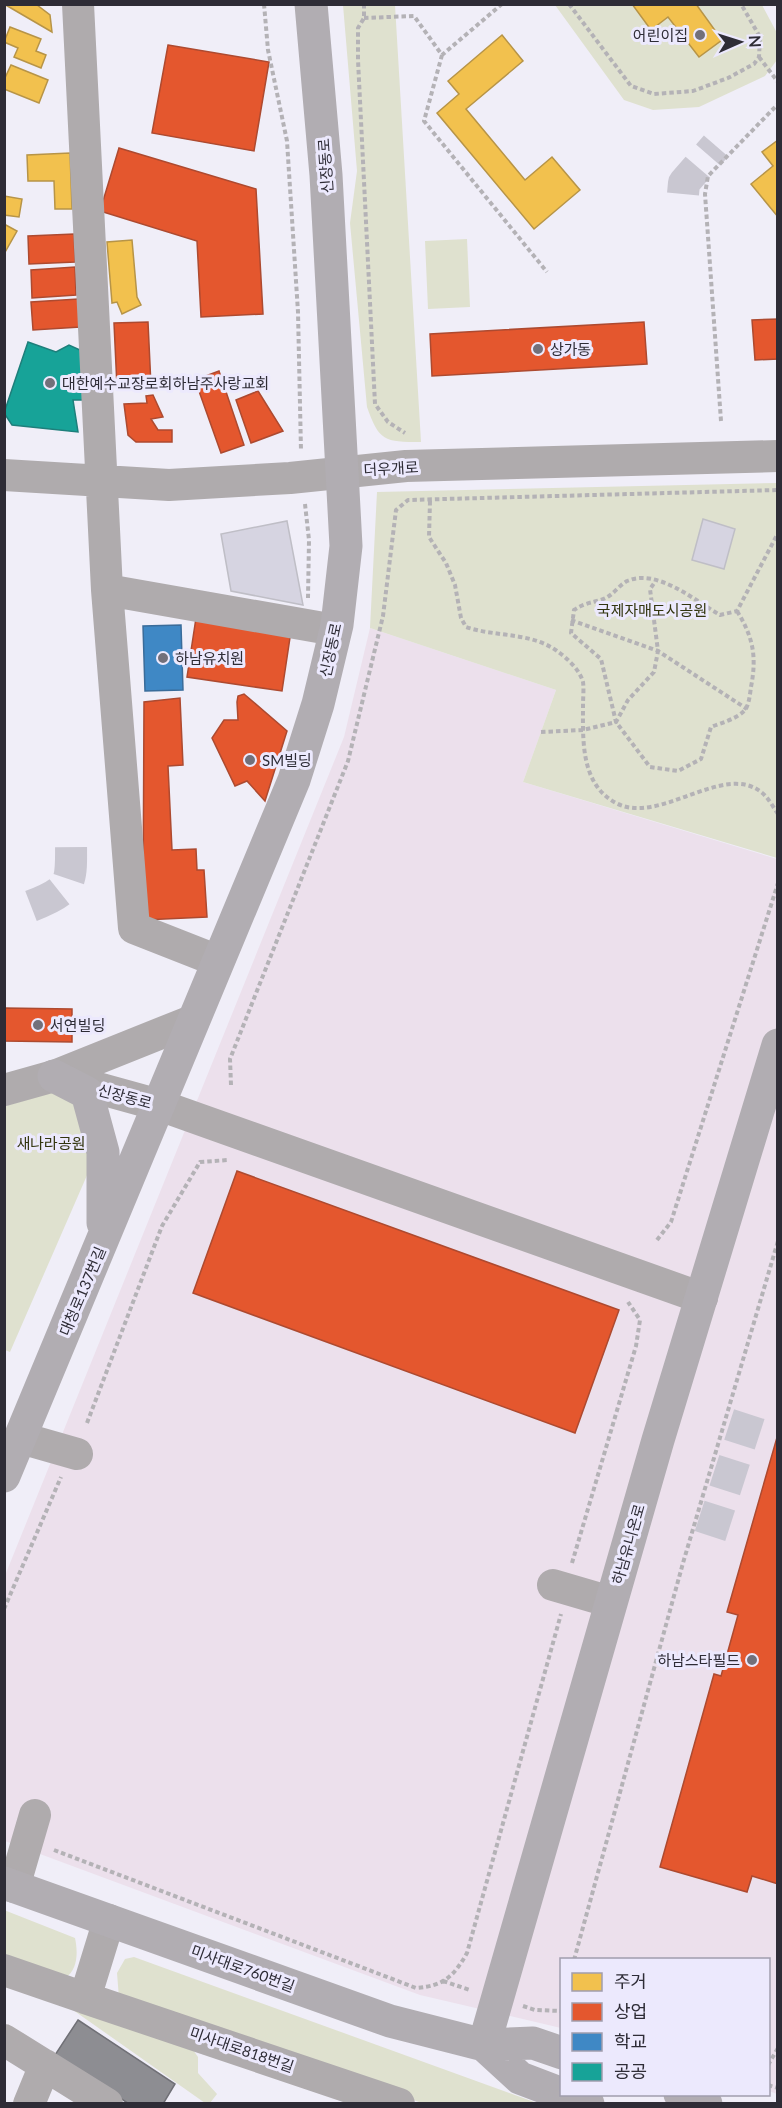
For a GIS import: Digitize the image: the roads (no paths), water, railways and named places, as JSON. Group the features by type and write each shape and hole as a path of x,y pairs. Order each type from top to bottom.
{"main road":[{"name":"신장동로","path":"159,1105 294,780 318,704 322,628 346,546 326,175 311,4"},
{"name":"하남유니온로","path":"484,2045 611,1602 777,1045"},
{"path":"54,1076 87,1093 103,1152 103,1240"},
{"name":"대청로137번길","path":"4,1476 159,1105"},
{"name":"미사대로760번길","path":"9,1885 390,2021 484,2045"},
{"path":"484,2045 533,2043 560,2053"},
{"path":"484,2045 520,2078 560,2093"},
{"path":"569,2096 588,2103"},
{"path":"686,2096 706,2103"}],"street":[{"path":"78,4 107,590 134,928 219,961"},
{"name":"더우개로","path":"4,476 169,485 406,466 777,456"},
{"path":"107,590 322,628"},
{"path":"4,1090 54,1076 194,1020"},
{"name":"신장동로","path":"54,1076 159,1105"},
{"path":"159,1105 702,1298"},
{"path":"21,1438 69,1465"},
{"path":"562,1587 611,1602"},
{"path":"9,1885 35,1815"},
{"path":"85,1998 109,1920"},
{"name":"미사대로818번길","path":"4,1970 399,2103"},
{"path":"4,2040 107,2103"},
{"path":"29,2103 45,2065"}],"tunnel":[{"path":"683,194 684,183 716,146"},
{"path":"31,906 63,889 70,874 71,838"},
{"path":"710,1536 750,1412"}],"place":[{"name":"어린이집","path":"700,35"},
{"name":"상가동","path":"538,349"},
{"name":"대한예수교장로회하남주사랑교회","path":"50,383"},
{"name":"하남유치원","path":"163,658"},
{"name":"SM빌딩","path":"250,760"},
{"name":"서연빌딩","path":"38,1025"},
{"name":"하남스타필드","path":"752,1660"}],"park label":[{"name":"국제자매도시공원","path":"652,610"},
{"name":"새나라공원","path":"51,1143"}]}
